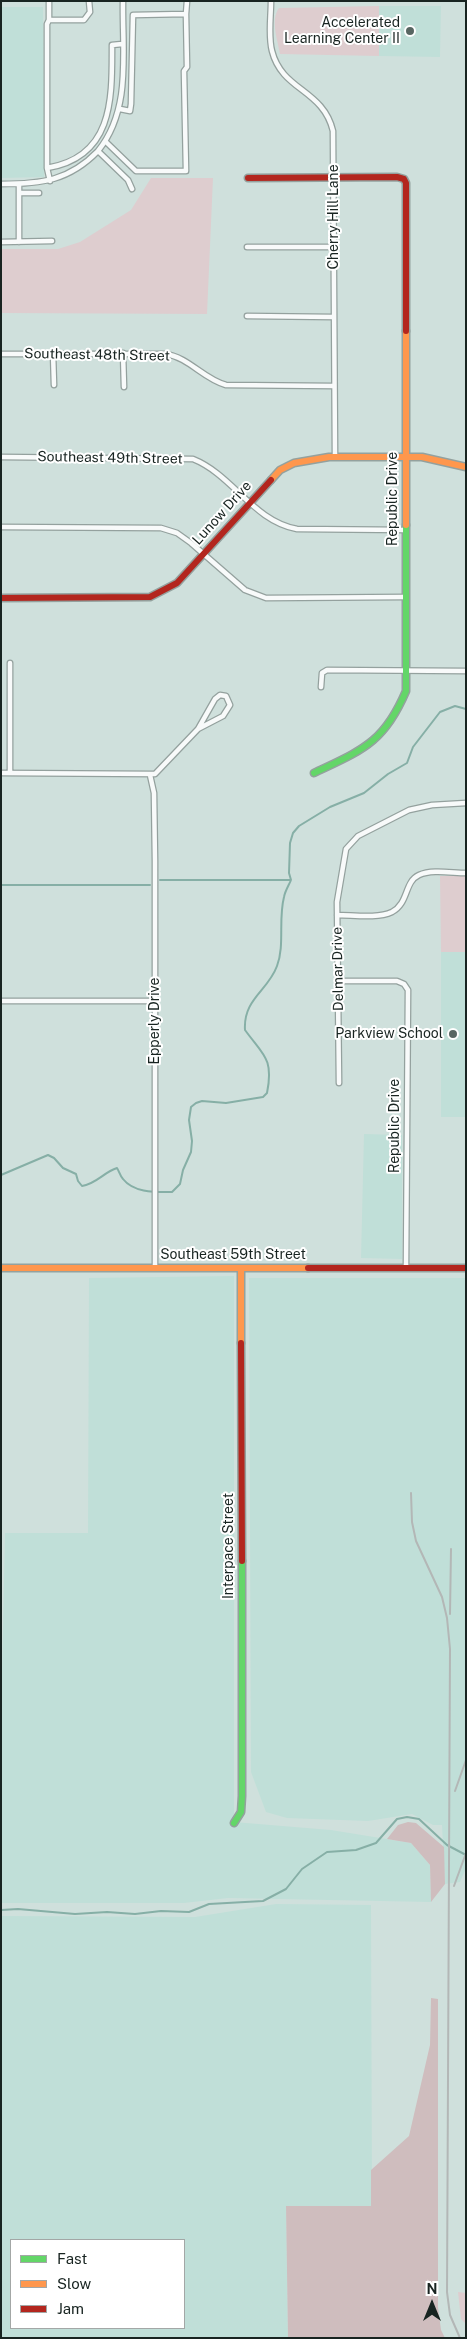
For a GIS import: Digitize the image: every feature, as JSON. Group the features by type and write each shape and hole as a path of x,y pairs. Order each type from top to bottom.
{"street":[{"path":"49,1 47,33 47,168 50,180"},
{"path":"49,20 84,20 90,12 89,1"},
{"path":"1,184 34,184 69,174 98,151 106,142 120,109 122,93 123,1"},
{"path":"106,142 136,171 186,171 184,80 187,67 187,1"},
{"name":"Cherry Hill Lane","path":"271,1 272,51 279,68 295,85 318,102 329,117 334,140 335,457"},
{"path":"120,109 130,111 131,104 132,17 135,14 186,14"},
{"path":"122,25 132,25"},
{"path":"47,168 59,166 77,157 93,143 102,129 111,103 112,44 122,44"},
{"path":"98,151 128,180 132,189"},
{"path":"248,178 334,177"},
{"name":"Republic Drive","path":"314,772 361,752 380,736 388,726 406,690 406,186 404,179 397,177 334,177"},
{"path":"19,184 19,242"},
{"path":"19,193 39,193"},
{"path":"1,242 52,241"},
{"path":"247,246 334,247"},
{"path":"247,316 334,317"},
{"name":"Southeast 48th Street","path":"1,354 158,353 176,356 214,381 226,385 334,386"},
{"path":"53,354 54,385"},
{"path":"123,354 124,387"},
{"name":"Southeast 49th Street","path":"1,457 192,459 212,469 270,519 283,526 297,529 406,530"},
{"name":"Lunow Drive","path":"1,598 150,597 170,588 280,470 289,464 309,458 430,458 450,466 466,467"},
{"path":"1,527 160,528 177,533 245,590 266,598 405,598"},
{"path":"10,663 10,773"},
{"path":"320,687 322,673 327,670 466,671"},
{"path":"1,773 150,775 159,772 198,729 215,699 220,695 226,696 230,702 226,713 198,729"},
{"name":"Epperly Drive","path":"150,775 154,803 155,1268"},
{"name":"Delmar Drive","path":"339,1083 337,915 341,872 346,849 352,840 409,810 432,805 466,803"},
{"path":"337,915 388,913 403,903 411,883 419,875 466,873"},
{"name":"Republic Drive","path":"339,981 389,981 404,984 408,990 406,1268"},
{"path":"1,1001 155,1002"},
{"name":"Southeast 59th Street","path":"1,1268 466,1268"},
{"name":"Interpace Street","path":"234,1823 241,1812 242,1796 241,1268"}],"shaded area":[{"name":"Accelerated Learning Center II","path":"379,6 441,6 440,57 379,56"},
{"path":"379,6 379,56 280,54 275,24 276,13 279,8"},
{"path":"1,7 43,7 44,177 1,178"},
{"path":"151,178 213,178 207,314 1,313 1,249 58,249 80,242 131,210"},
{"path":"440,876 466,876 466,952 441,952"},
{"name":"Parkview School","path":"441,952 466,952 466,1117 441,1117"},
{"path":"364,1134 402,1135 402,1259 361,1258"},
{"path":"234,1276 234,1822 331,1830 411,1843 430,1865 431,1902 228,1898 184,1903 1,1903 1,1721 5,1533 88,1533 89,1278"},
{"path":"249,1278 466,1278 466,1868 460,1882 445,1884 442,1825 433,1825 412,1814 368,1821 287,1818 266,1812 251,1772"},
{"path":"408,1822 416,1823 444,1847 445,1884 431,1902 430,1865 411,1843 387,1839 398,1825"},
{"path":"276,1904 371,1905 372,2207 286,2206 288,2338 1,2338 1,1916 195,1917"},
{"path":"431,1998 438,1999 438,2307 441,2330 445,2338 288,2338 286,2206 371,2206 371,2170 409,2136 430,2045"},
{"path":"458,2292 466,2293 466,2324 461,2319"}],"waterway":[{"path":"1,1175 48,1155 54,1158 63,1168 76,1174 82,1186 92,1183 117,1168 122,1178 128,1184 139,1189 152,1192 172,1192 180,1184 183,1170 191,1152 192,1141 189,1120 191,1107 202,1101 226,1103 263,1097 267,1093 269,1081 268,1064 262,1052 245,1030 245,1019 252,1003 273,975 277,966 281,950 282,906 291,880 289,873 290,843 293,833 299,826 330,807 364,793 388,774 407,763 413,747 440,712 455,706 466,709"},
{"path":"160,880 291,880"},
{"path":"1,885 150,885"},
{"path":"1,1910 18,1909 75,1914 107,1912 135,1914 161,1911 189,1912 209,1904 263,1901 286,1889 302,1869 327,1852 356,1850 376,1843 397,1819 407,1817 419,1819 447,1845 466,1855"}],"railway":[{"path":"411,1493 412,1522 416,1541 442,1597 447,1618 450,1649 447,2292 450,2315 460,2338"},
{"path":"450,1614 451,1549"},
{"path":"455,1791 466,1760"},
{"path":"454,1886 466,1853"}],"traffic: fast":[{"path":"314,773 346,758 370,743 389,723 406,691 406,525"},
{"path":"234,1823 241,1812 242,1796 242,1561"}],"traffic: slow":[{"path":"406,331 406,525"},
{"path":"271,480 280,470 294,463 329,457 422,457 466,467"},
{"path":"1,1268 308,1268"},
{"path":"241,1268 241,1343"}],"traffic: jam":[{"path":"248,178 397,177 404,179 406,183 406,331"},
{"path":"1,598 150,597 177,583 271,480"},
{"path":"308,1268 466,1268"},
{"path":"241,1343 242,1561"}],"place":[{"name":"Accelerated Learning Center II","path":"410,31"},
{"name":"Parkview School","path":"453,1034"}]}
